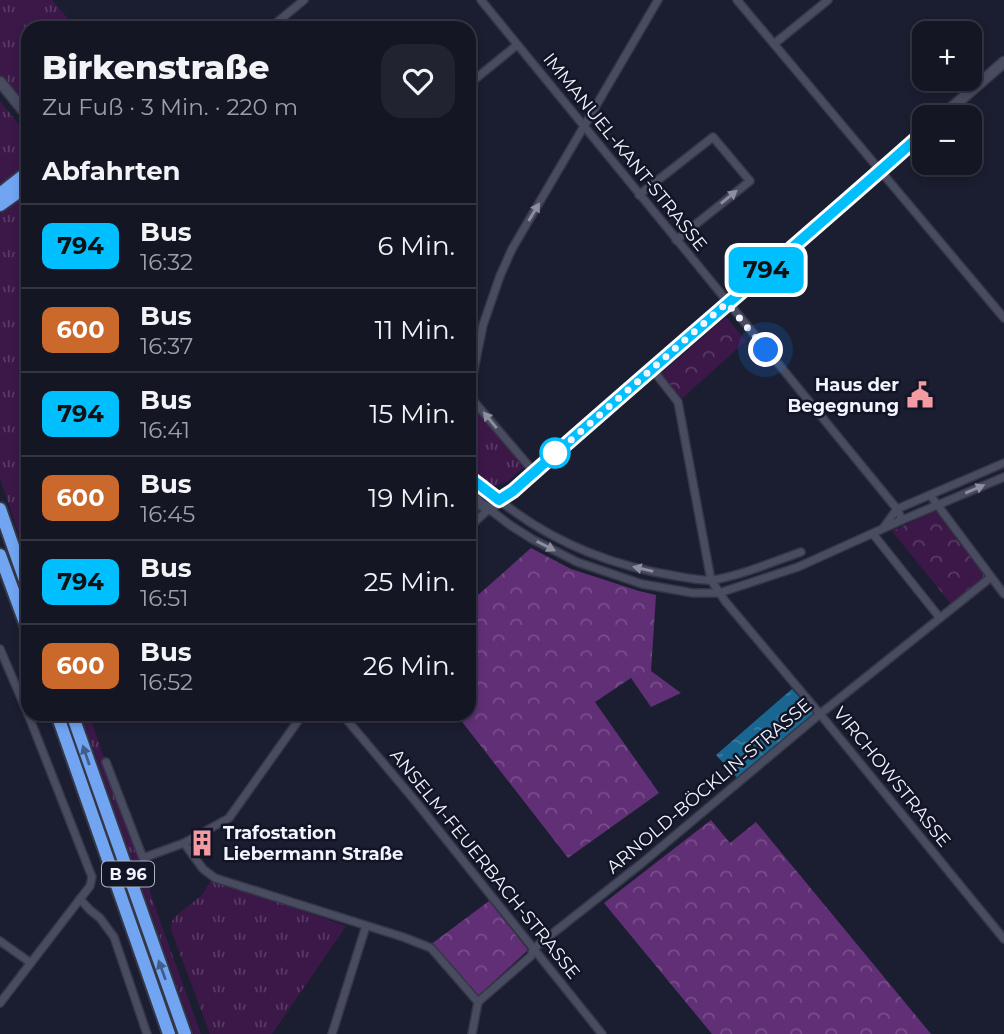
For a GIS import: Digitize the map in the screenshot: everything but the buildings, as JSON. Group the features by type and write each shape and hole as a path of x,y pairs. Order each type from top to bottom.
{"highway":[{"path":"0,194 21,178"},
{"path":"0,205 21,190"},
{"path":"0,509 21,569"},
{"path":"0,555 21,612"},
{"name":"B 96","path":"59,721 170,1034"},
{"name":"B 96","path":"74,721 184,1034"}],"street":[{"path":"278,21 304,0"},
{"name":"IMMANUEL-KANT-STRASSE","path":"481,0 897,509 902,520"},
{"path":"476,359 483,325 512,249 658,0"},
{"path":"737,0 1004,318"},
{"path":"774,44 828,0"},
{"path":"476,77 517,45"},
{"path":"955,105 1004,62"},
{"path":"0,82 21,108"},
{"path":"639,195 713,136 750,181 676,240"},
{"path":"476,521 912,143"},
{"name":"VIRCHOWSTRASSE","path":"652,369 678,402 711,580 719,593 1004,939"},
{"path":"476,405 534,472"},
{"path":"881,531 897,509 1004,463"},
{"path":"476,499 510,526 577,562 642,584 694,593 719,593 798,567 1004,477"},
{"path":"476,482 520,517 547,533 607,559 636,568 711,580 753,569 800,552"},
{"path":"930,495 1004,594"},
{"path":"873,534 940,618"},
{"name":"ARNOLD-BÖCKLIN-STRASSE","path":"478,1002 531,956 533,949 990,578"},
{"path":"0,649 21,699"},
{"path":"0,1003 90,886 92,877 31,721"},
{"path":"106,762 143,859 184,843 229,818 298,721"},
{"name":"ANSELM-FEUERBACH-STRASSE","path":"348,721 602,1034"},
{"path":"184,843 203,869 215,878 431,948 478,1002 472,1034"},
{"path":"80,899 114,936 147,1034"},
{"path":"332,1034 366,926"},
{"path":"0,942 30,963"}],"green space":[{"path":"0,0 52,0 70,21 21,21 21,100 0,75"},
{"path":"0,101 21,127 21,172 0,189"},
{"path":"21,195 21,541 0,478 0,210"},
{"path":"726,317 746,341 678,402 658,376"},
{"path":"476,406 524,467 507,482 490,487 476,476"},
{"path":"936,511 986,577 951,604 892,531"},
{"path":"531,548 571,569 656,595 651,671 681,693 651,707 631,678 595,702 659,793 568,858 461,721 476,721 476,597"},
{"path":"83,721 91,721 201,1034 194,1034"},
{"path":"711,820 730,843 756,822 931,1034 712,1034 604,903"},
{"path":"212,879 346,926 272,1034 210,1034 171,930 172,921 201,896"},
{"path":"489,901 528,950 476,998 430,945"}],"water":[{"path":"792,689 817,717 740,781 716,755"}],"bus line":[{"name":"794","path":"476,482 499,500 513,491 912,143"}],"place":[{"name":"Haus der Begegnung","path":"920,395"},
{"name":"Trafostation Liebermann Straße","path":"202,843"}],"route":[{"path":"555,453 554,455 727,303 766,350"}]}
